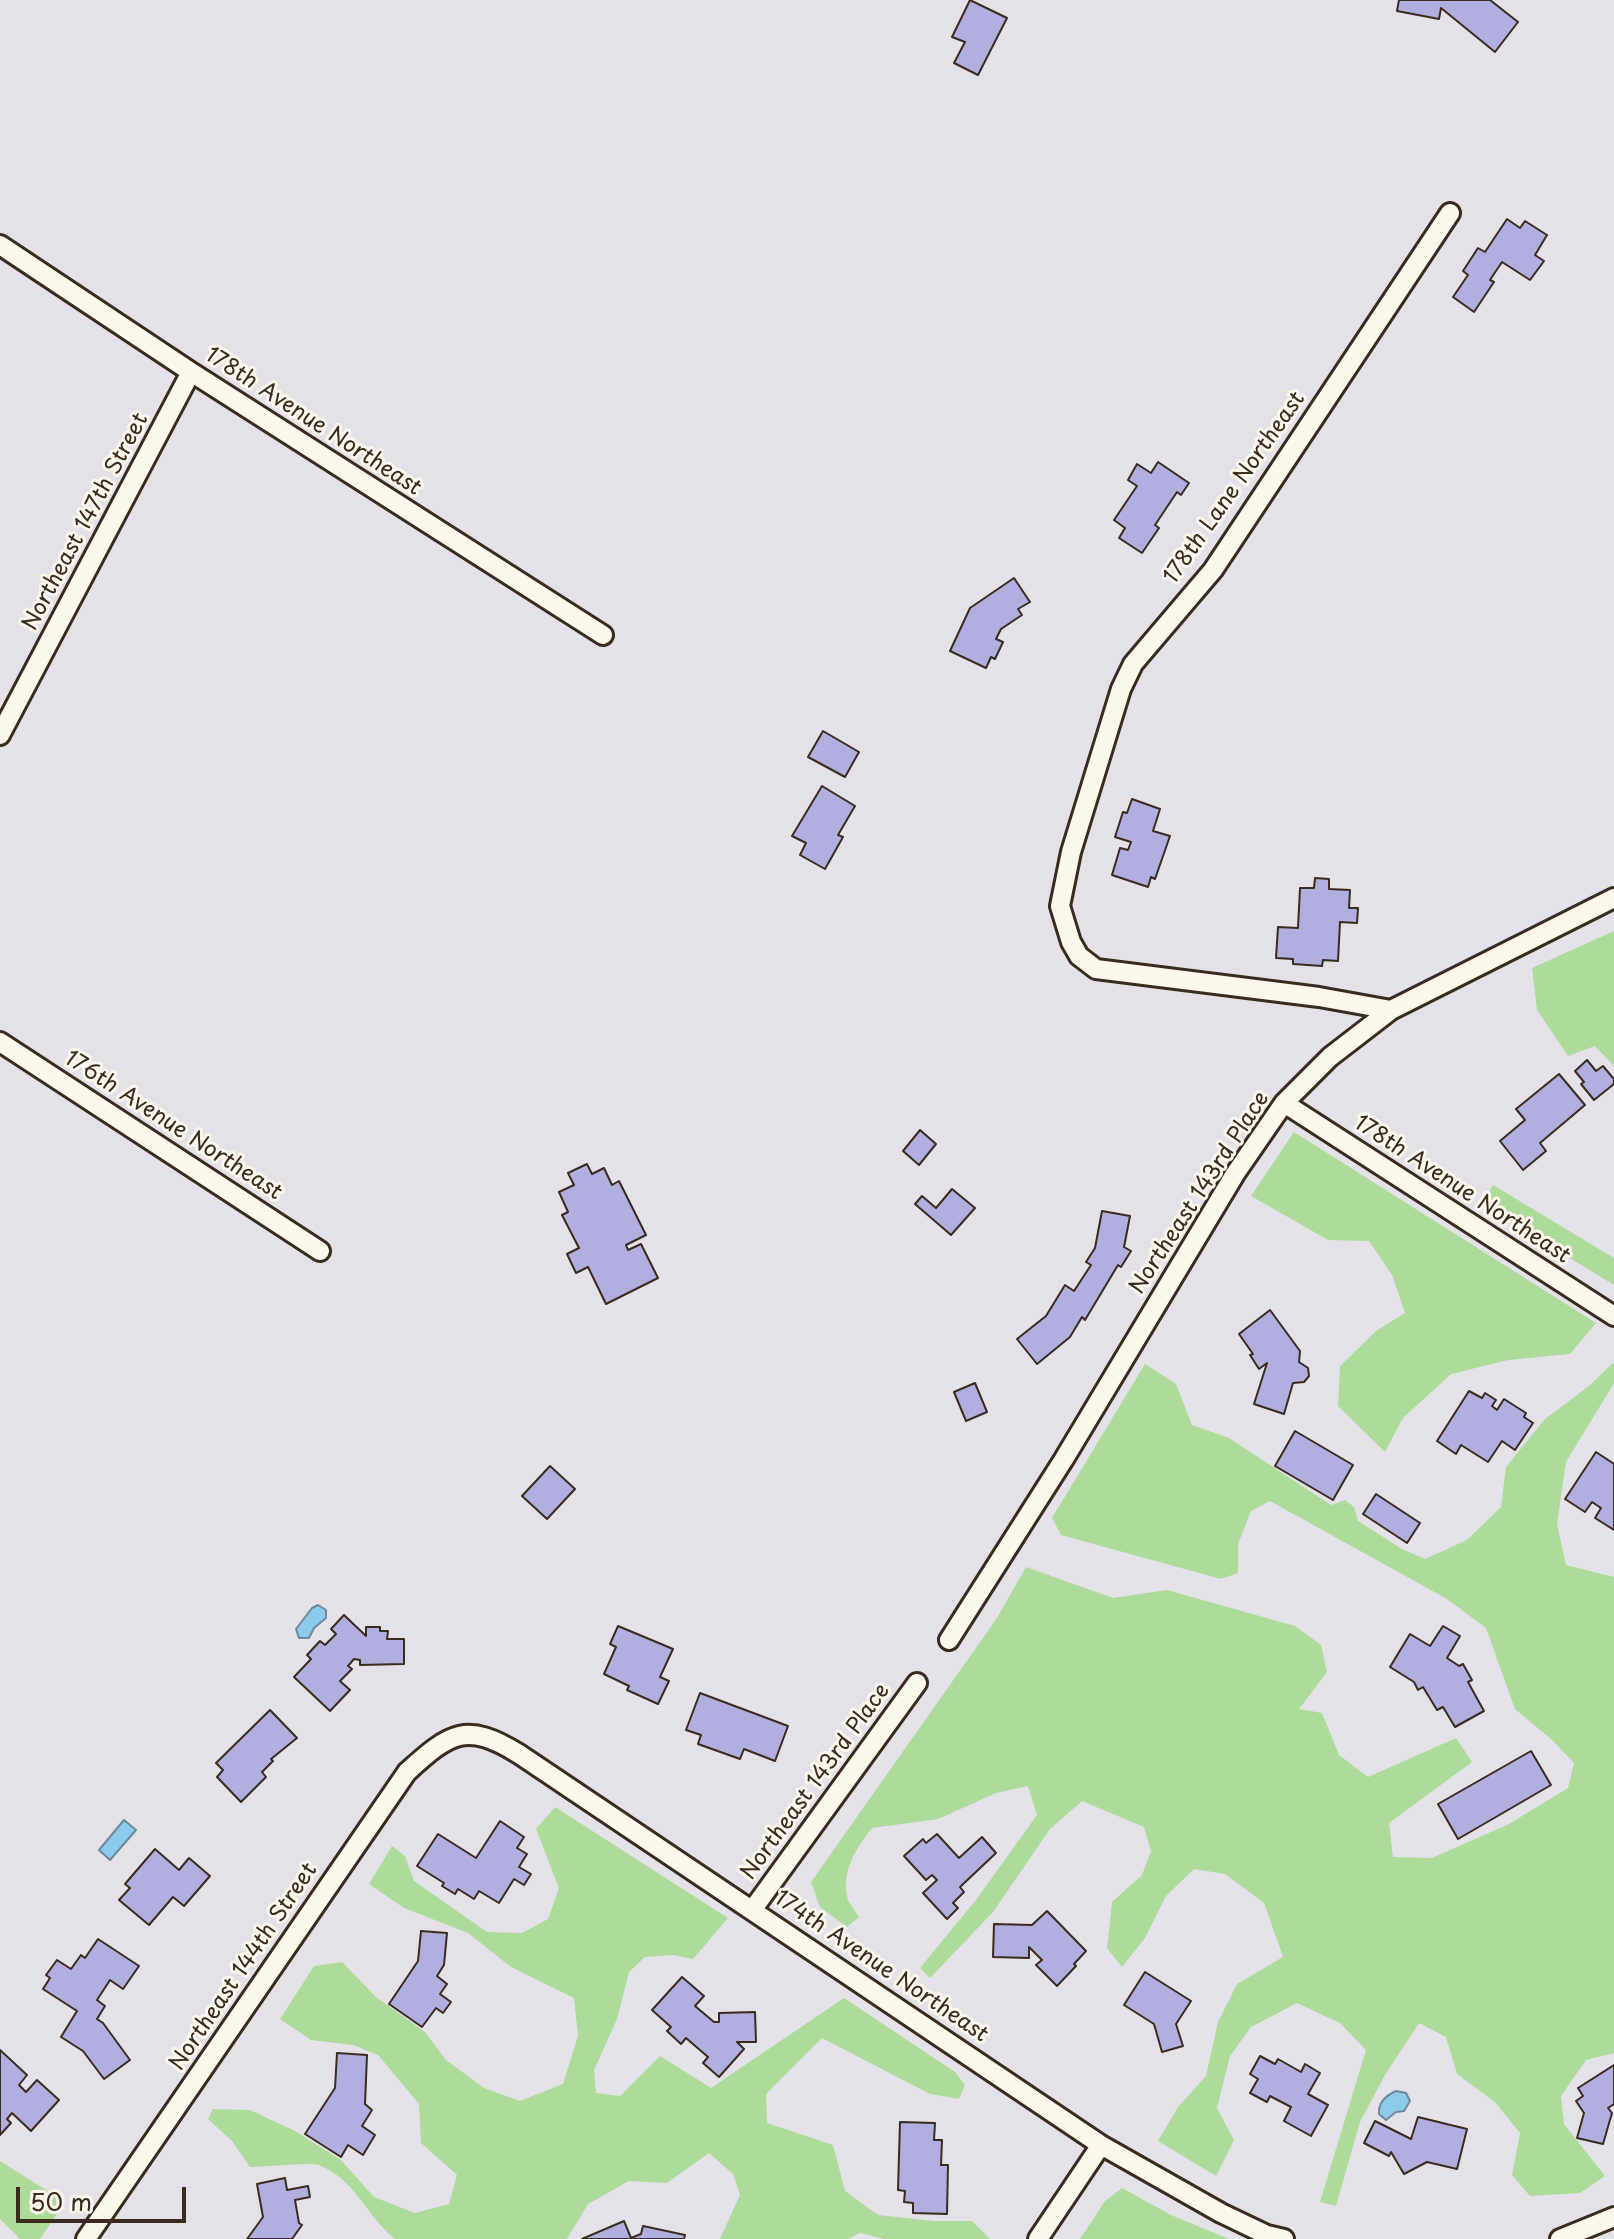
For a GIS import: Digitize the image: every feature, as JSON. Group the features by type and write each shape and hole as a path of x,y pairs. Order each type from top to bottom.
{"street":[{"name":"178th Lane Northeast","path":"1391,1010 1319,997 1096,969 1079,956 1067,935 1060,906 1071,852 1121,689 1133,664 1213,570 1450,213"},
{"name":"178th Avenue Northeast","path":"0,245 191,372 603,635"},
{"name":"Northeast 147th Street","path":"0,735 191,372"},
{"name":"Northeast 143rd Place","path":"949,1640 1064,1459 1235,1174 1284,1103 1330,1057 1391,1010 1614,898"},
{"name":"176th Avenue Northeast","path":"0,1042 320,1251"},
{"name":"178th Avenue Northeast","path":"1284,1103 1614,1316"},
{"name":"Northeast 143rd Place","path":"753,1909 917,1683"},
{"name":"174th Avenue Northeast","path":"454,1736 478,1735 498,1741 1101,2145 1221,2213 1267,2235 1284,2239"},
{"name":"Northeast 144th Street","path":"86,2239 407,1772 454,1736"},
{"path":"1038,2239 1101,2145"},
{"path":"1560,2239 1614,2217"}],"green space":[{"path":"1614,931 1614,1066 1595,1046 1568,1056 1537,1010 1532,968"},
{"path":"1294,1132 1596,1323 1570,1354 1508,1360 1451,1374 1403,1418 1385,1452 1338,1406 1340,1366 1376,1331 1405,1313 1392,1275 1369,1241 1328,1240 1251,1196"},
{"path":"1493,1185 1614,1258 1614,1285 1481,1204"},
{"path":"1614,1362 1614,1383 1566,1462 1557,1524 1566,1565 1614,1577 1614,2053 1586,2060 1561,2096 1564,2124 1605,2176 1580,2193 1530,2196 1512,2175 1520,2133 1495,2102 1457,2074 1446,2037 1419,2023 1385,2075 1360,2122 1336,2206 1320,2202 1366,2050 1340,2023 1297,2003 1251,2027 1230,2056 1217,2108 1234,2140 1216,2176 1158,2141 1178,2107 1206,2076 1218,2022 1237,1984 1283,1957 1264,1903 1225,1874 1194,1869 1166,1896 1145,1938 1122,1967 1107,1948 1112,1902 1142,1875 1151,1851 1144,1827 1082,1801 1050,1829 993,1912 930,1978 920,1968 976,1900 1037,1815 1028,1786 996,1793 938,1819 872,1828 855,1852 846,1880 848,1900 859,1917 847,1927 820,1907 811,1882 997,1618 1026,1567 1113,1598 1167,1590 1295,1626 1321,1645 1327,1672 1299,1709 1322,1713 1339,1755 1368,1777 1456,1738 1472,1762 1389,1823 1393,1857 1432,1858 1509,1824 1568,1788 1574,1763 1515,1709 1486,1628 1447,1599 1270,1501 1251,1511 1238,1544 1238,1573 1221,1579 1061,1535 1052,1518 1145,1364 1176,1384 1192,1425 1229,1438 1331,1505 1345,1500 1354,1507 1358,1521 1402,1549 1425,1559 1467,1540 1501,1507 1506,1467 1545,1419 1589,1386"},
{"path":"555,1807 728,1918 693,1959 673,1955 645,1957 629,1972 617,2019 594,2070 596,2093 620,2096 660,2056 711,2088 844,1998 955,2072 965,2085 959,2099 930,2094 822,2038 766,2094 767,2123 833,2145 845,2191 878,2215 934,2221 972,2221 990,2239 885,2239 860,2233 848,2239 720,2239 740,2195 733,2174 709,2153 667,2183 629,2181 588,2204 567,2239 395,2239 342,2179 319,2165 250,2167 232,2141 208,2119 213,2109 250,2110 295,2131 341,2160 374,2197 415,2213 449,2204 457,2175 421,2143 419,2104 378,2055 353,2045 311,2040 280,2019 314,1966 342,1962 376,1997 425,2032 446,2060 484,2088 520,2101 563,2084 578,2036 574,1998 511,1967 468,1933 404,1908 369,1884 392,1846 405,1856 414,1881 487,1932 522,1933 548,1919 559,1888 536,1829"},
{"path":"0,2161 65,2202 40,2239 20,2239 0,2219"},
{"path":"1122,2188 1171,2215 1229,2239 1080,2239 1105,2201"}],"water":[{"path":"318,1605 326,1610 326,1618 314,1628 309,1638 299,1638 296,1629"},
{"path":"124,1820 136,1830 110,1860 99,1850"},
{"path":"1396,2091 1406,2093 1410,2101 1404,2111 1396,2112 1386,2120 1379,2114 1380,2106 1386,2097"}],"building":[{"path":"970,0 1007,18 978,75 954,63 965,42 952,37"},
{"path":"1399,0 1490,0 1518,22 1495,52 1441,8 1439,19 1397,11"},
{"path":"1507,219 1520,228 1525,221 1547,235 1535,255 1544,261 1530,280 1502,262 1490,280 1494,282 1474,312 1453,297 1468,275 1463,271 1478,248 1485,252"},
{"path":"1158,462 1189,483 1181,495 1177,492 1155,525 1159,528 1142,553 1119,538 1125,528 1114,520 1137,486 1128,480 1137,464 1151,473"},
{"path":"1014,578 1030,602 1018,609 1022,615 1001,629 996,639 1003,642 995,659 991,657 986,668 950,651 970,608"},
{"path":"823,731 859,752 845,777 808,757"},
{"path":"822,786 855,806 838,835 843,837 825,869 800,855 806,843 792,836"},
{"path":"1132,799 1160,809 1153,831 1170,836 1155,879 1151,877 1148,887 1112,875 1120,848 1128,850 1131,842 1115,837 1123,812 1127,813"},
{"path":"1315,878 1329,879 1329,889 1350,890 1349,908 1358,908 1357,923 1340,922 1338,961 1323,960 1322,966 1293,964 1293,959 1276,958 1278,927 1298,928 1300,888 1314,888"},
{"path":"1587,1060 1596,1071 1603,1066 1614,1079 1614,1084 1594,1100 1575,1071"},
{"path":"1559,1074 1585,1105 1540,1143 1546,1151 1523,1170 1500,1141 1525,1120 1516,1109"},
{"path":"920,1130 936,1144 919,1165 903,1151"},
{"path":"587,1164 592,1174 604,1168 612,1185 619,1181 646,1235 626,1245 628,1250 641,1244 658,1278 606,1304 588,1267 576,1273 567,1254 579,1248 562,1215 568,1212 559,1192 574,1185 568,1173"},
{"path":"952,1189 975,1208 951,1235 915,1204 922,1196 936,1208"},
{"path":"1102,1211 1130,1216 1124,1247 1131,1251 1121,1267 1118,1265 1085,1320 1082,1317 1070,1337 1037,1364 1017,1339 1046,1316 1065,1285 1074,1291 1091,1265 1086,1262 1095,1248"},
{"path":"1270,1310 1300,1351 1299,1362 1308,1368 1309,1376 1304,1382 1293,1383 1284,1414 1254,1404 1267,1363 1259,1369 1239,1334"},
{"path":"975,1383 987,1412 966,1421 954,1392"},
{"path":"1469,1391 1482,1398 1485,1393 1496,1400 1492,1406 1497,1410 1504,1399 1526,1413 1524,1417 1533,1423 1515,1450 1502,1441 1488,1462 1461,1445 1456,1454 1437,1441"},
{"path":"1295,1431 1353,1465 1333,1500 1275,1466"},
{"path":"1596,1452 1614,1464 1614,1530 1595,1518 1601,1508 1592,1502 1585,1512 1565,1499"},
{"path":"550,1466 575,1489 547,1519 522,1496"},
{"path":"1376,1494 1420,1523 1407,1543 1363,1514"},
{"path":"344,1615 366,1636 366,1627 380,1627 380,1631 388,1631 387,1639 404,1639 404,1664 360,1665 360,1660 354,1659 348,1666 352,1669 340,1681 350,1690 330,1711 294,1677 311,1659 307,1655 320,1641 325,1645 336,1634 331,1629"},
{"path":"618,1626 673,1649 660,1677 669,1681 658,1704 627,1690 629,1686 604,1674 616,1647 610,1644"},
{"path":"1443,1626 1460,1636 1447,1658 1459,1666 1463,1664 1472,1680 1468,1682 1484,1711 1455,1727 1443,1707 1437,1710 1423,1687 1418,1690 1414,1682 1390,1667 1410,1634 1430,1646"},
{"path":"700,1693 788,1726 775,1761 744,1749 740,1759 698,1744 701,1735 686,1730"},
{"path":"270,1710 297,1738 271,1759 273,1761 262,1772 266,1777 241,1802 217,1777 223,1770 216,1763"},
{"path":"1531,1751 1551,1785 1458,1839 1438,1804"},
{"path":"500,1821 524,1837 517,1848 527,1854 519,1867 531,1874 524,1885 514,1879 499,1903 479,1891 474,1899 458,1889 455,1894 417,1866 438,1834 476,1858"},
{"path":"937,1834 959,1858 982,1837 996,1853 960,1887 964,1892 953,1903 958,1908 947,1919 923,1893 937,1880 932,1875 926,1880 904,1856 923,1839 926,1843"},
{"path":"155,1849 179,1870 189,1858 210,1876 184,1906 173,1897 149,1925 119,1900 130,1888 125,1884"},
{"path":"1047,1911 1086,1951 1057,1986 1036,1965 1042,1960 1029,1947 1029,1958 993,1957 994,1924 1032,1925"},
{"path":"421,1931 447,1933 444,1965 437,1976 447,1984 440,1994 451,2002 443,2013 436,2008 422,2027 389,2004 418,1961"},
{"path":"98,1939 139,1966 123,1989 110,1980 97,2000 105,2006 97,2019 130,2060 104,2079 83,2051 61,2037 77,2011 43,1989 50,1978 46,1975 57,1960 71,1969 81,1955 85,1958"},
{"path":"1145,1972 1191,2001 1176,2024 1183,2046 1162,2052 1154,2024 1124,2005"},
{"path":"682,1977 704,1996 695,2006 714,2022 719,2022 719,2013 755,2012 756,2042 737,2042 744,2049 719,2077 703,2063 708,2057 686,2038 681,2044 667,2031 671,2027 652,2010"},
{"path":"0,2050 27,2075 19,2085 26,2092 37,2080 59,2100 31,2131 12,2113 7,2119 11,2123 0,2135"},
{"path":"337,2053 367,2055 365,2104 372,2110 362,2126 375,2135 363,2155 348,2145 341,2157 305,2134 335,2088"},
{"path":"1260,2056 1275,2064 1278,2059 1301,2072 1305,2064 1320,2073 1308,2094 1328,2105 1311,2136 1284,2121 1291,2107 1270,2096 1267,2102 1250,2093 1258,2079 1250,2074"},
{"path":"1614,2065 1614,2104 1608,2108 1612,2113 1603,2144 1577,2138 1584,2113 1576,2101 1583,2096 1578,2088"},
{"path":"1418,2117 1467,2129 1457,2169 1427,2162 1404,2174 1391,2152 1389,2156 1364,2143 1375,2121 1411,2139"},
{"path":"900,2122 935,2123 934,2140 942,2140 941,2165 948,2165 947,2214 913,2213 913,2203 904,2202 905,2191 898,2190"},
{"path":"285,2178 287,2190 308,2186 310,2197 295,2200 302,2225 292,2239 247,2239 263,2217 257,2184"},
{"path":"624,2221 631,2238 641,2234 643,2226 685,2235 684,2239 582,2239"}]}
